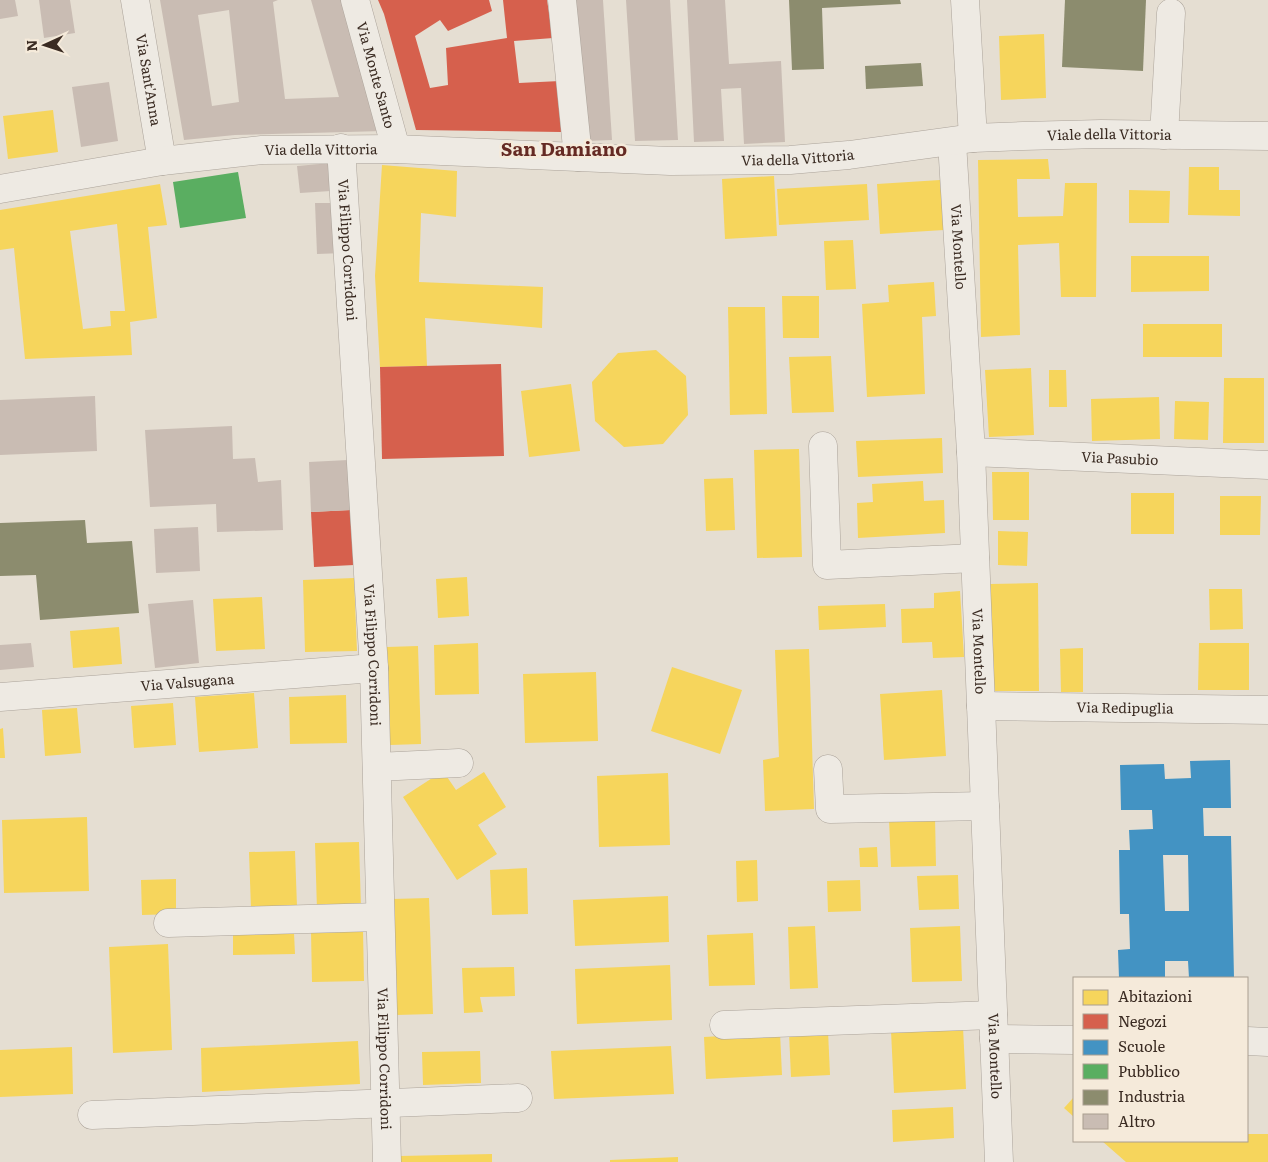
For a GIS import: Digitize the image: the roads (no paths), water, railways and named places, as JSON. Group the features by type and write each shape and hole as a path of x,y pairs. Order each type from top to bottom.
{"street":[{"name":"Via Sant'Anna","path":"135,0 162,161"},
{"name":"Via Monte Santo","path":"355,0 396,149"},
{"path":"562,0 578,157"},
{"name":"Via Montello","path":"965,0 962,140 971,452 999,1162"},
{"path":"1164,134 1171,13"},
{"name":"Viale della Vittoria","path":"962,140 1101,134 1268,136"},
{"name":"Via della Vittoria","path":"0,189 162,161 262,150 396,149 578,157 646,170 819,159 962,140"},
{"name":"Via Filippo Corridoni","path":"341,148 374,668 387,1162"},
{"path":"823,446 827,565 975,558"},
{"name":"Via Pasubio","path":"971,452 1268,464"},
{"name":"Via Valsugana","path":"0,697 374,668"},
{"name":"Via Redipuglia","path":"981,706 1268,710 1268,688"},
{"path":"377,767 459,763"},
{"path":"828,769 830,809 985,806"},
{"path":"168,923 380,917"},
{"path":"724,1025 994,1027 1073,1040"},
{"path":"1248,1042 1268,1042"},
{"path":"92,1115 518,1098"}],"district":[{"name":"San Damiano","path":"564,149"}]}
